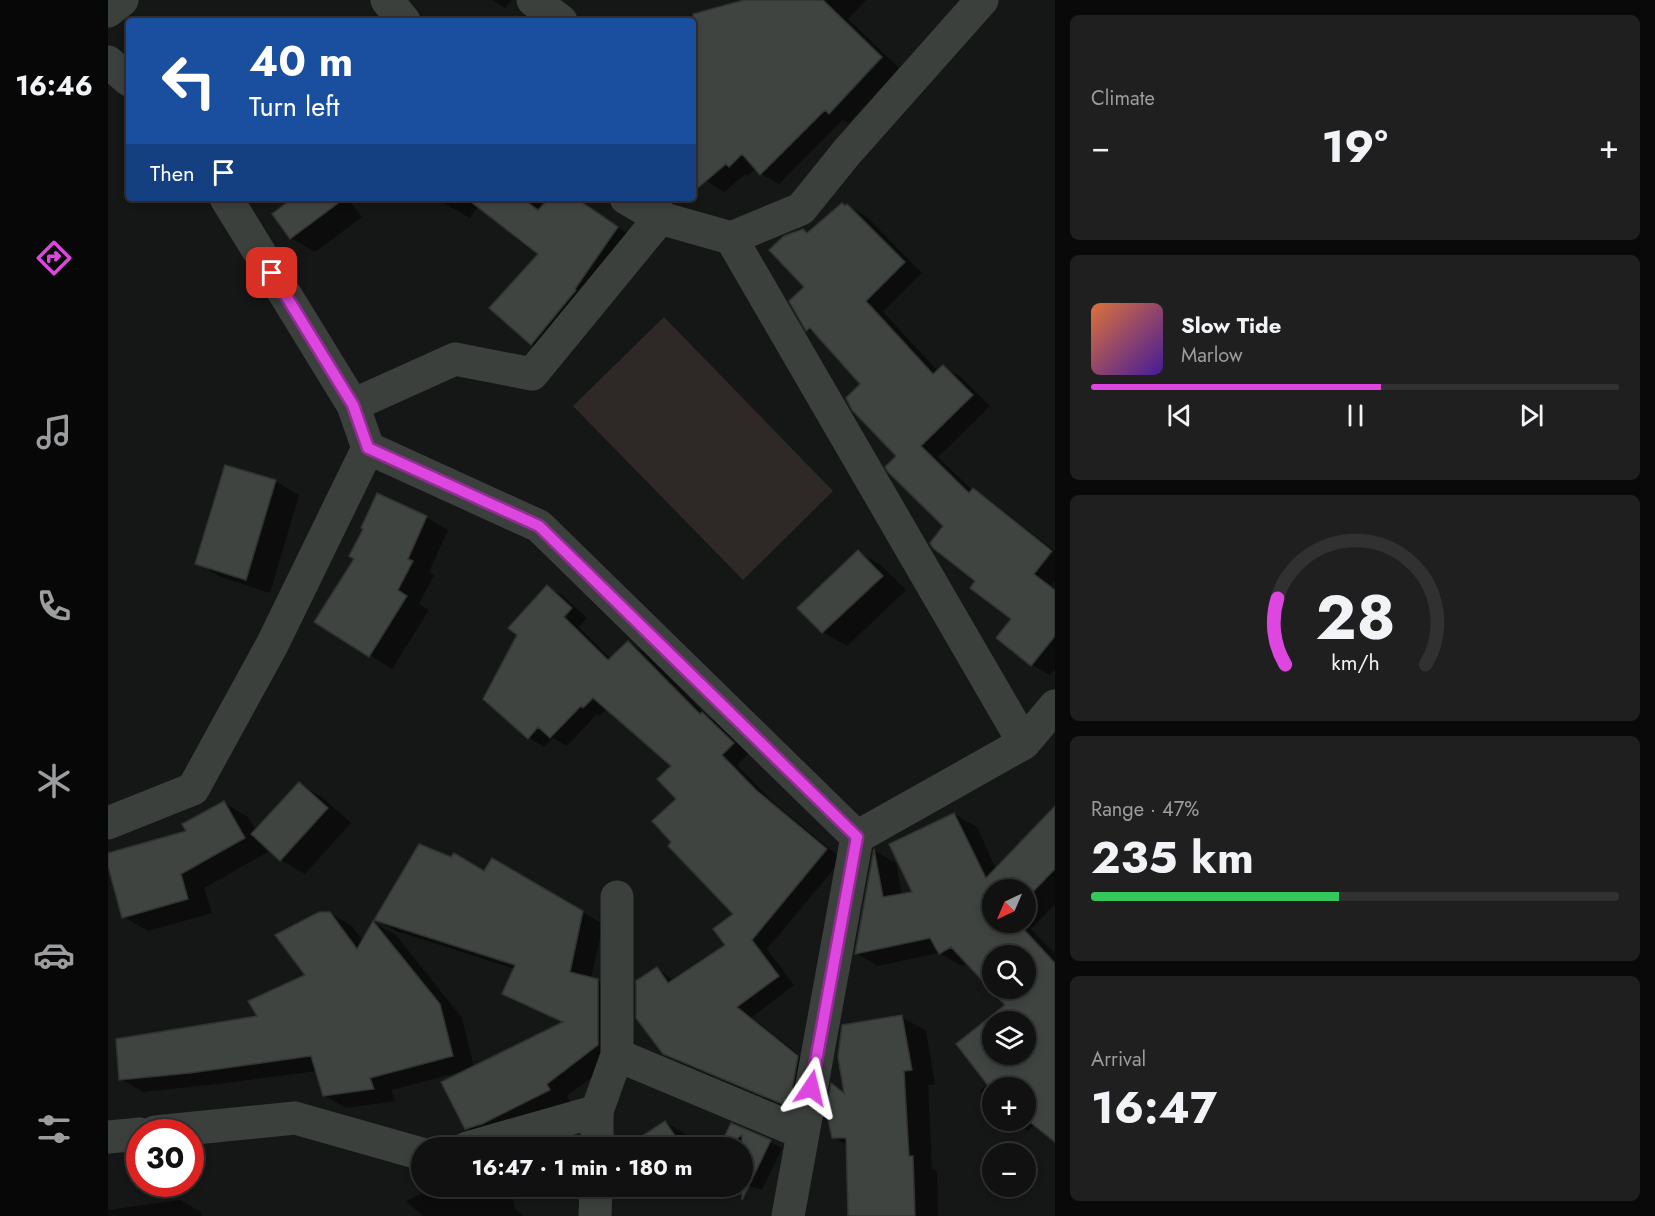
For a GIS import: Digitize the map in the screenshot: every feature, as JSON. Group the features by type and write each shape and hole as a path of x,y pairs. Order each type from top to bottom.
{"street":[{"path":"108,11 122,0"},
{"path":"387,0 402,18"},
{"path":"533,0 557,18"},
{"path":"731,238 801,209 847,152 982,0"},
{"path":"108,62 126,77"},
{"path":"108,823 193,789 272,645 368,448 353,405 228,201"},
{"path":"635,201 731,238 1024,743"},
{"path":"353,405 455,359 532,374 656,208"},
{"path":"368,448 539,526 857,837"},
{"path":"857,837 1024,743 1055,705"},
{"path":"788,1216 857,837"},
{"path":"597,1137 597,1111 616,1055 617,897"},
{"path":"616,1055 802,1134"},
{"path":"506,1137 597,1111"},
{"path":"204,1127 295,1118 411,1151"},
{"path":"108,1137 126,1135"},
{"path":"595,1216 596,1197"}],"shaded area":[{"path":"664,317 833,491 743,580 573,406"}],"building":[{"path":"744,0 823,0 882,57 829,114 825,110 760,175 742,154 729,167 726,164 696,189 696,18 693,18 693,14"},
{"path":"289,201 341,201 290,239 272,214"},
{"path":"470,201 526,201 538,210 546,201 580,201 618,227 576,290 531,345 489,308 538,254"},
{"path":"842,203 845,206 847,204 905,262 866,301 933,374 943,365 973,395 921,446 969,493 973,488 1052,551 1034,574 1055,590 1055,636 1031,666 996,638 1011,619 970,588 975,581 933,548 930,543 943,526 888,472 885,467 896,456 852,410 846,398 860,384 810,328 806,331 789,301 804,287 769,250 784,236 803,229 807,233"},
{"path":"225,465 276,480 246,580 195,564"},
{"path":"377,493 427,516 408,559 413,561 398,590 407,596 369,657 314,622 354,559 349,556 363,529 361,528"},
{"path":"858,550 883,576 822,633 797,608"},
{"path":"547,585 572,608 564,617 608,660 628,641 700,714 702,712 734,743 722,755 756,790 827,849 752,940 779,976 737,1007 798,1056 791,1097 787,1106 663,1054 636,1018 636,981 657,967 668,983 725,945 713,929 733,914 668,846 671,842 652,821 676,799 657,779 671,766 593,698 583,708 581,706 550,738 538,727 528,739 483,699 517,635 508,628"},
{"path":"299,782 328,808 280,861 251,834"},
{"path":"224,801 245,838 181,874 188,899 122,918 108,866 108,853 186,831 182,824"},
{"path":"1055,806 1055,869 1036,889 1036,879 982,879 982,933 1027,933 1055,963 1055,1142 1036,1127 1036,1077 982,1078 956,1044 982,1023 982,1065 1036,1065 1036,1011 997,1011 1005,1005 999,999 1036,999 1036,945 982,945 982,980 951,947 939,954 930,938 855,954 874,849 883,897 912,892 889,844 954,813 986,878"},
{"path":"419,844 451,857 454,853 484,871 492,858 583,911 570,972 598,979 598,1045 547,1084 550,1090 482,1124 465,1129 441,1082 563,1022 502,994 515,965 374,920"},
{"path":"319,912 330,912 357,949 373,921 440,1004 453,1056 370,1078 374,1089 323,1096 311,1056 190,1073 119,1080 116,1039 257,1016 248,1001 305,975 275,935"},
{"path":"902,1015 912,1070 904,1071 909,1156 913,1156 915,1216 848,1216 846,1138 832,1138 826,1110 831,1083 844,1093 838,1057 842,1025"},
{"path":"665,1121 676,1137 641,1137"},
{"path":"731,1123 771,1140 753,1177 753,1137 742,1137 742,1135 724,1137"}],"route":[{"path":"272,273 353,405 368,448 539,526 857,837 811,1088"}]}
